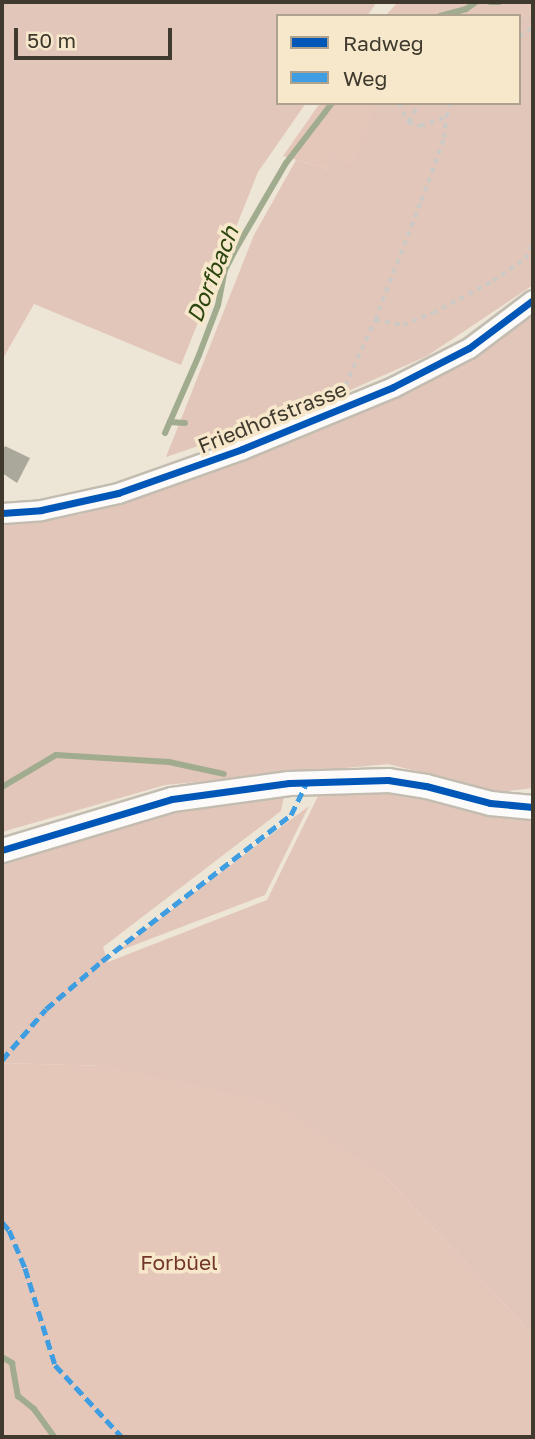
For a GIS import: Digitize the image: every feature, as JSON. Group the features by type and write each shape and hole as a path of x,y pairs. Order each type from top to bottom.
{"street":[{"name":"Friedhofstrasse","path":"2,513 41,510 118,493 242,449 393,387 469,348 533,300"},
{"path":"2,850 172,799 289,783 388,780 426,786 490,803 533,807"}],"path":[{"path":"400,105 408,122 420,127 446,117"},
{"path":"408,122 419,105"},
{"path":"347,406 343,391 375,320 444,138 450,105"},
{"path":"375,320 403,325 433,313 493,281 526,259 533,243"}],"shaded area":[{"path":"2,2 377,2 368,14 276,14 276,105 305,105 258,172 181,365 34,304 2,360"},
{"path":"533,14 533,285 427,356 312,407 166,457 254,235 296,160 327,169 331,156 375,105 521,105 521,19"},
{"path":"533,316 533,788 499,792 388,764 165,785 2,832 2,519 79,515 396,394"},
{"path":"389,789 514,820 533,817 533,1335 382,1173 108,1066 2,1063 2,864 169,809 285,792 281,811 103,947 108,962 267,900 321,790"},
{"path":"309,806 265,895 116,952"}],"green space":[{"path":"398,2 533,2 533,14 521,19 521,14 387,14"},
{"path":"319,105 376,105 353,165 332,156 327,169 283,156"},
{"name":"Forbüel","path":"2,1063 108,1066 271,1102 382,1173 533,1335 533,1437 2,1437"}],"building":[{"path":"5,446 30,458 17,483 2,473 2,452"}],"waterway":[{"name":"Dorfbach","path":"447,14 466,9 476,2"},
{"name":"Dorfbach","path":"490,2 499,2"},
{"name":"Dorfbach","path":"165,433 199,355 218,305 225,270 234,252 286,163 330,105"},
{"path":"170,422 185,423"},
{"path":"2,787 56,755 169,762 224,774"},
{"path":"2,1357 12,1363 18,1396 34,1409 54,1437"}],"marked path":[{"path":"2,1060 46,1009 102,961 291,815 307,782"},
{"path":"2,1222 9,1230 25,1268 55,1365 122,1437"}],"cycle path":[{"path":"2,513 41,510 118,493 242,449 393,387 469,348 533,300"},
{"path":"2,850 172,799 289,783 388,780 426,786 490,803 533,807"}]}
